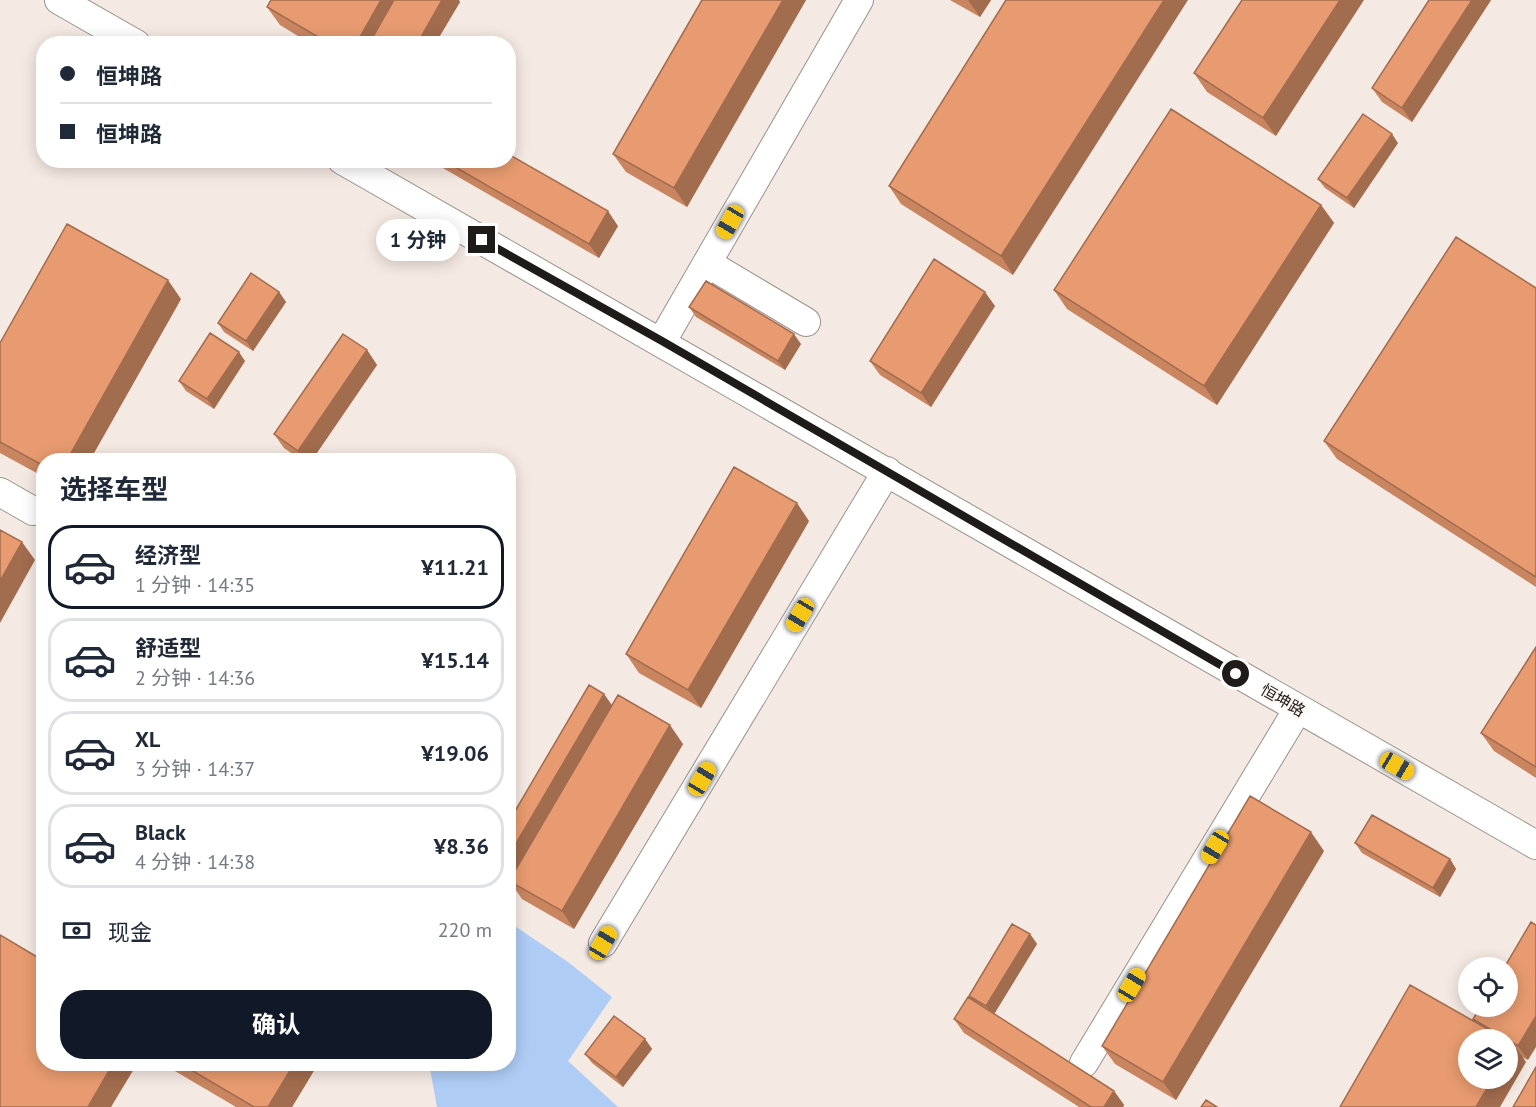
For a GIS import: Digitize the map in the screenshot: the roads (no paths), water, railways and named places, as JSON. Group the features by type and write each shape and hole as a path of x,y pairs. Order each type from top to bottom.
{"street":[{"path":"59,0 122,36"},
{"path":"662,341 859,0"},
{"name":"恒坤路","path":"356,168 662,341 1536,845"},
{"path":"707,263 807,322"},
{"path":"603,943 886,471"},
{"path":"0,492 33,511"},
{"path":"1084,1063 1298,709"}],"water":[{"path":"516,927 568,962 612,997 568,1061 618,1107 437,1107 430,1071 516,1071"}]}
